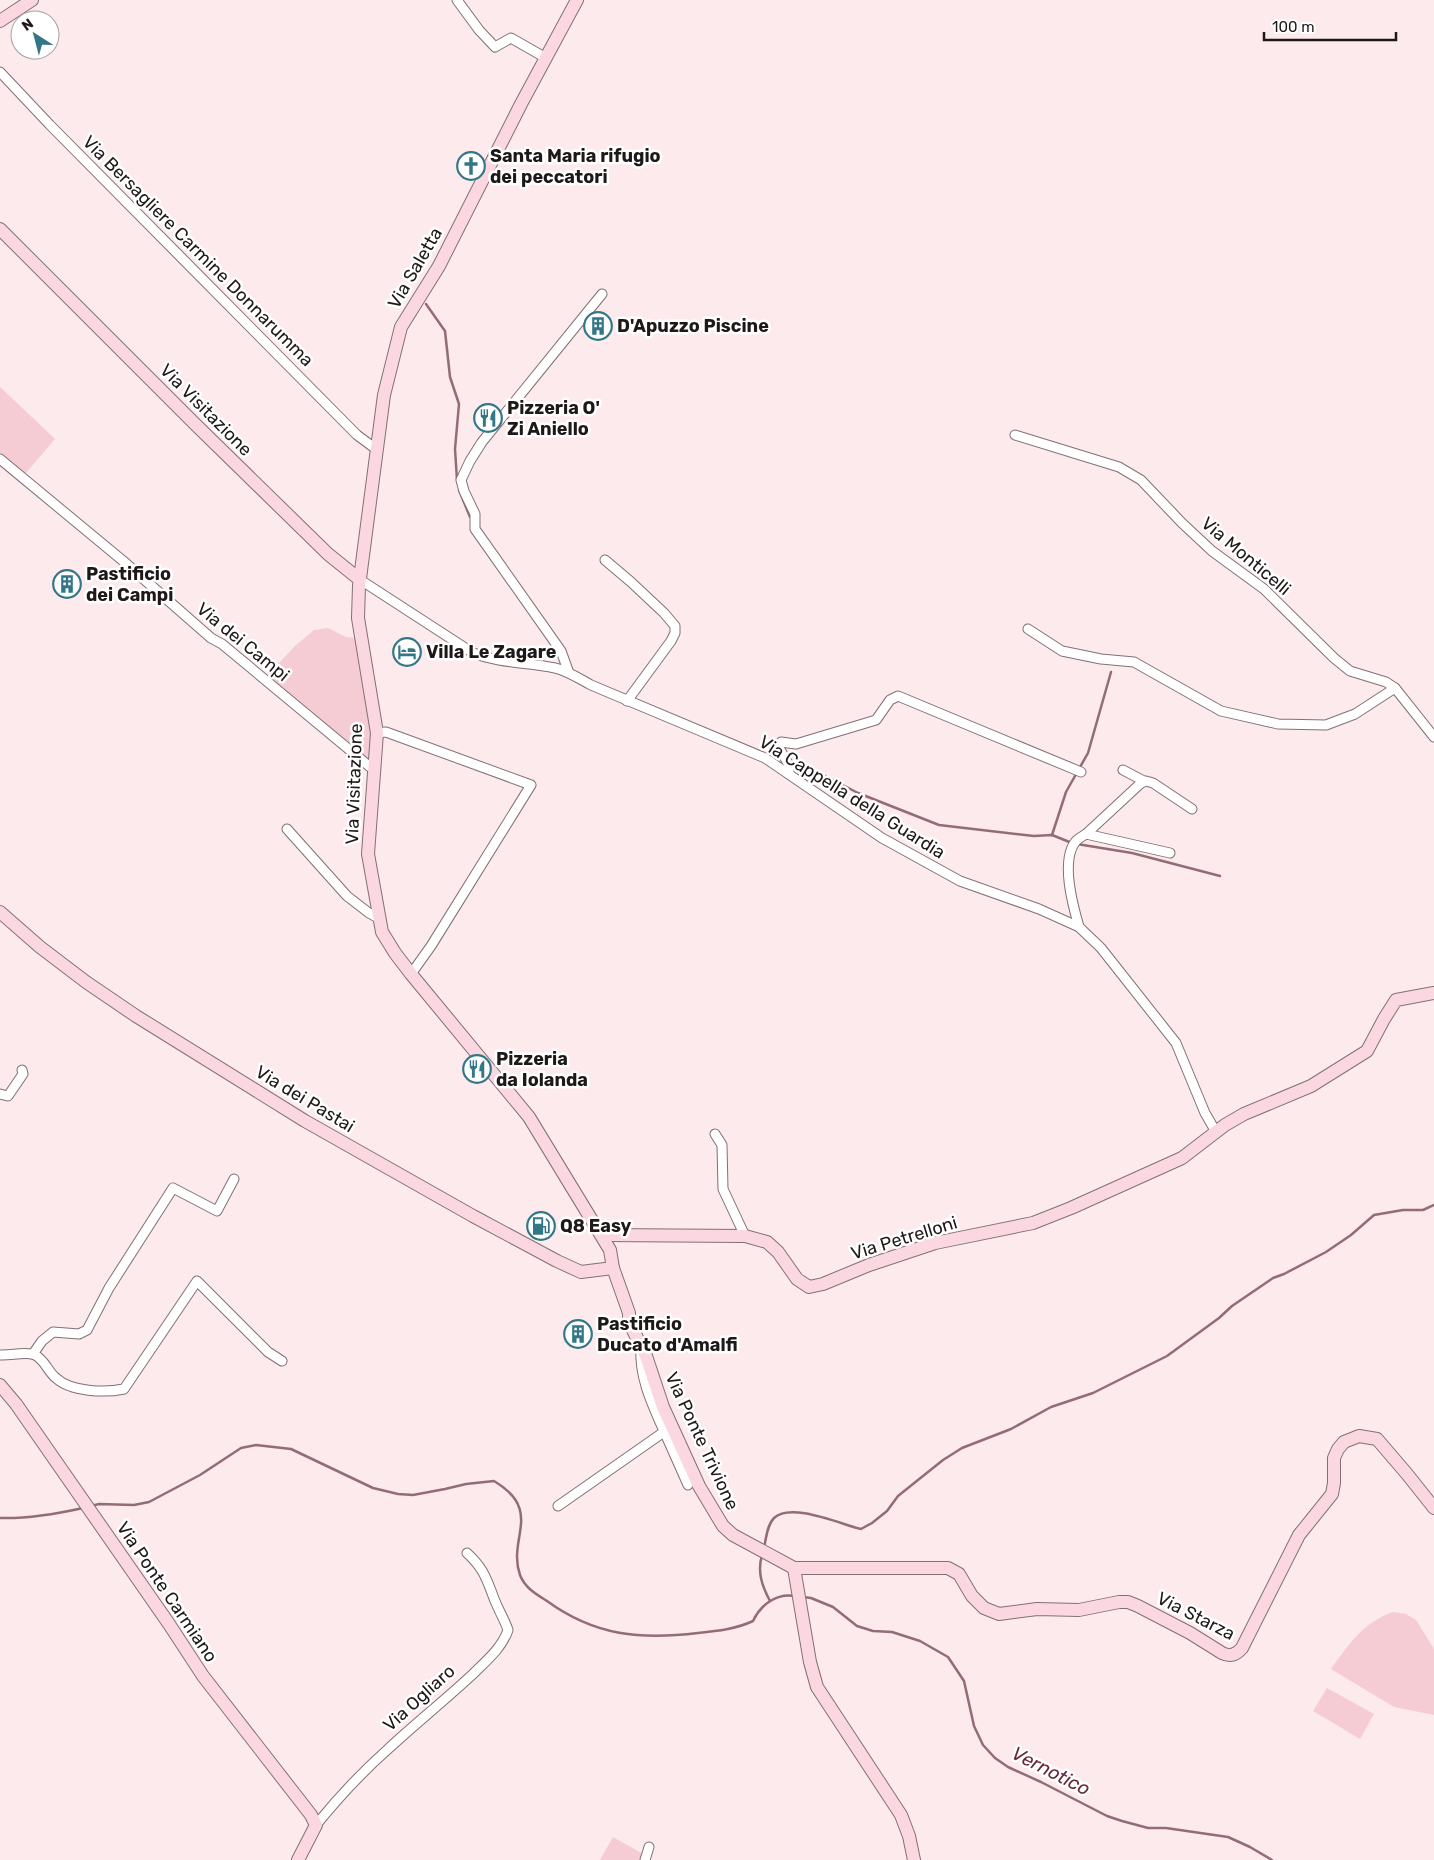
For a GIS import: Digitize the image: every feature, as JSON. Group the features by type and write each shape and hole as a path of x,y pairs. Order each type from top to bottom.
{"street":[{"path":"0,21 32,0"},
{"path":"457,0 478,30 495,47 511,38 546,58"},
{"name":"Via Saletta","path":"359,579 384,395 401,327 439,266 577,0"},
{"name":"Via Bersagliere Carmine Donnarumma","path":"0,72 50,125 350,428 376,449"},
{"name":"Via Visitazione","path":"0,229 328,554 359,579 358,618 377,732 368,854 382,932 411,974 529,1117 602,1235 610,1250 613,1268"},
{"path":"569,673 561,651 475,529 475,514 464,491 462,480 470,460 482,442 602,294"},
{"name":"Via Monticelli","path":"1015,435 1119,467 1141,480 1212,551 1264,589 1334,658 1350,670 1386,682 1395,688 1434,737"},
{"name":"Via dei Campi","path":"0,459 122,560 211,638 222,644 375,771"},
{"path":"605,560 637,587 676,626 671,641 631,696"},
{"name":"Via Cappella della Guardia","path":"359,579 474,653 493,660 556,668 591,685 631,696 765,758 788,766 882,838 960,881 1038,909 1079,927 1101,948 1176,1043 1205,1113 1216,1132"},
{"path":"1028,629 1062,651 1101,659 1134,662 1221,711 1278,724 1326,725 1355,714 1395,688"},
{"path":"788,766 778,746 781,742 796,744 876,720 890,700 898,696 1081,772"},
{"path":"377,732 386,732 531,785 431,946 411,974"},
{"path":"1123,770 1142,780 1140,783"},
{"path":"1079,927 1071,897 1069,860 1075,844 1140,783 1146,781 1153,782 1192,809"},
{"path":"287,828 348,896 369,913 380,919"},
{"path":"1086,834 1170,853"},
{"name":"Via dei Pastai","path":"1,913 40,947 93,987 136,1016 305,1121 557,1261 581,1272 613,1268"},
{"name":"Via Petrelloni","path":"602,1235 745,1236 767,1242 778,1252 797,1279 809,1286 823,1284 869,1265 935,1243 1034,1223 1182,1158 1216,1132 1244,1114 1312,1086 1367,1050 1396,1000 1434,993"},
{"path":"0,1094 8,1096 23,1074 22,1070"},
{"path":"715,1134 722,1145 723,1188 745,1236"},
{"path":"33,1354 42,1341 53,1332 79,1334 87,1330 109,1288 172,1188 217,1211 234,1179"},
{"name":"Via Ponte Trivione","path":"613,1268 629,1314 630,1323 642,1346 663,1407 699,1486 723,1526 747,1544 794,1568"},
{"path":"0,1355 33,1354 42,1359 55,1378 67,1386 82,1390 124,1389 197,1281 268,1352 282,1361"},
{"path":"642,1346 642,1371 648,1394 688,1485"},
{"name":"Via Ponte Carmiano","path":"0,1385 53,1456 203,1676 314,1820"},
{"path":"558,1506 623,1462 664,1431"},
{"name":"Via Starza","path":"794,1568 948,1568 959,1574 972,1596 984,1608 999,1614 1037,1609 1079,1610 1128,1602 1190,1633 1222,1653 1230,1655 1239,1652 1242,1648 1299,1535 1332,1494 1334,1458 1344,1442 1359,1436 1377,1439 1433,1506"},
{"name":"Via Ogliaro","path":"298,1860 314,1820 388,1748 442,1703 494,1653 506,1637 508,1630 488,1581 481,1568 467,1553"},
{"path":"794,1568 810,1662 817,1687 901,1815 909,1836 914,1860"},
{"path":"645,1860 649,1847"}],"shaded area":[{"path":"0,387 55,439 25,474 16,470 0,455"},
{"path":"328,628 346,637 356,638 372,731 370,763 267,676 295,646 314,630"},
{"path":"1393,1612 1406,1614 1416,1620 1434,1649 1434,1715 1394,1707 1331,1669 1350,1643 1365,1628"},
{"path":"1327,1688 1374,1714 1360,1739 1313,1711"},
{"path":"613,1837 645,1855 643,1860 600,1860"}],"waterway":[{"path":"426,304 445,331 450,377 459,404 455,449 457,480"},
{"path":"459,490 470,517"},
{"path":"1052,835 1066,792 1088,753 1111,672"},
{"path":"790,764 808,767 858,793 939,825 1034,836 1052,835 1072,843"},
{"path":"1077,844 1132,853 1220,876"},
{"path":"764,1548 767,1532 774,1518 792,1512 829,1519 861,1529 887,1511 898,1496 943,1460 962,1448 1011,1429 1051,1407 1093,1393 1167,1356 1219,1318 1232,1306 1273,1278 1326,1252 1351,1235 1374,1215 1403,1210 1423,1210 1434,1205"},
{"path":"91,1506 99,1504 134,1505 149,1502 200,1475 241,1448 256,1445 291,1449 373,1488 398,1494 413,1495 466,1484 494,1481 509,1492 517,1503 521,1514 517,1562 520,1575 525,1584 565,1613 601,1628 619,1633 657,1636 720,1630 753,1621 760,1610 776,1598 795,1596"},
{"path":"0,1518 42,1516 83,1508"},
{"path":"762,1555 761,1579 770,1601"},
{"name":"Vernotico","path":"803,1597 811,1598 833,1607 857,1626 873,1631 892,1632 920,1641 948,1657 964,1681 974,1726 983,1745 995,1758 1008,1767 1107,1816 1148,1828 1166,1828 1228,1837 1272,1860"}],"place":[{"name":"Santa Maria rifugio dei peccatori","path":"471,166"},
{"name":"D'Apuzzo Piscine","path":"598,326"},
{"name":"Pizzeria O' Zi Aniello","path":"488,418"},
{"name":"Pastificio dei Campi","path":"67,584"},
{"name":"Villa Le Zagare","path":"407,652"},
{"name":"Pizzeria da Iolanda","path":"477,1069"},
{"name":"Q8 Easy","path":"541,1226"},
{"name":"Pastificio Ducato d'Amalfi","path":"578,1334"}]}
